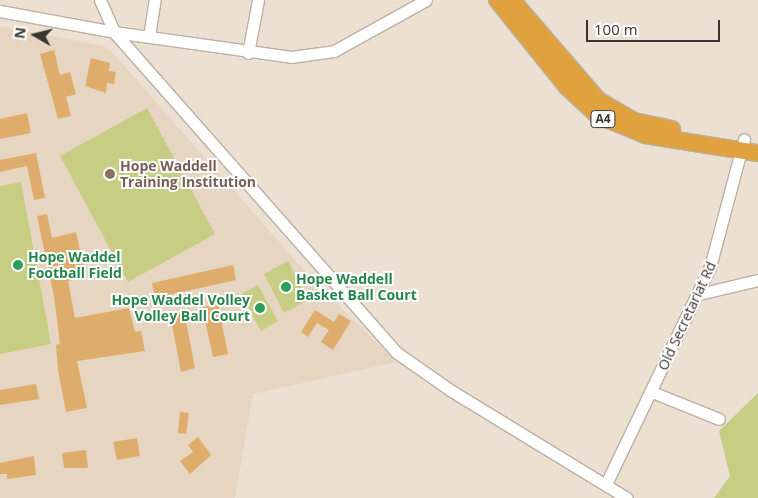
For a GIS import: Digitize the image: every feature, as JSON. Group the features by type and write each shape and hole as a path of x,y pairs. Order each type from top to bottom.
{"highway":[{"name":"A4","path":"498,0 567,88 597,115 645,135 748,144"},
{"name":"A4","path":"512,0 578,81 625,117 748,144 758,153"}],"street":[{"path":"100,0 114,32 397,352 450,390 627,498"},
{"path":"149,36 155,0"},
{"path":"248,53 258,0"},
{"path":"0,11 114,32 248,53 291,57 334,51 426,0"},
{"name":"Old Secretariat Rd","path":"606,484 699,294 722,235 748,144"},
{"path":"699,294 758,280"},
{"path":"652,392 719,419"}],"shaded area":[{"name":"Hope Waddell Training Institution","path":"0,26 104,46 112,52 310,277 396,362 253,394 235,498 0,498"}],"green space":[{"path":"147,108 215,234 128,282 60,156"},
{"name":"Hope Waddel Football Field","path":"21,182 51,344 0,354 0,186"},
{"name":"Hope Waddell Basket Ball Court","path":"288,261 308,300 284,313 264,274"},
{"name":"Hope Waddel Volley Volley Ball Court","path":"258,285 278,321 261,331 241,294"},
{"path":"758,393 758,498 714,498 730,476 719,431"}],"building":[{"path":"54,50 60,75 70,72 76,94 66,97 71,116 58,119 40,54"},
{"path":"91,58 110,63 109,71 116,72 114,84 107,83 106,93 85,86"},
{"path":"27,113 31,133 0,139 0,119"},
{"path":"36,153 45,198 34,200 27,166 0,172 0,160"},
{"path":"47,214 52,238 76,232 86,277 68,281 75,318 129,308 135,332 141,331 145,351 77,361 87,408 66,412 58,370 56,345 60,344 54,296 37,216"},
{"path":"233,265 236,280 155,298 152,283"},
{"path":"218,304 228,354 213,357 202,307"},
{"path":"315,310 334,322 339,314 351,321 333,350 321,342 329,330 317,323 308,337 301,332"},
{"path":"184,311 195,368 181,372 170,314"},
{"path":"36,384 39,399 0,405 0,390"},
{"path":"180,412 189,413 186,434 178,433"},
{"path":"198,437 211,455 190,474 180,461 193,452 188,445"},
{"path":"137,438 140,456 117,460 113,442"},
{"path":"86,450 88,468 64,468 62,453"},
{"path":"34,456 36,475 7,479 7,474 0,474 0,463"}],"place":[{"name":"Hope Waddell Training Institution","path":"110,174"},
{"name":"Hope Waddel Football Field","path":"18,265"},
{"name":"Hope Waddell Basket Ball Court","path":"286,287"},
{"name":"Hope Waddel Volley Volley Ball Court","path":"260,308"}]}
